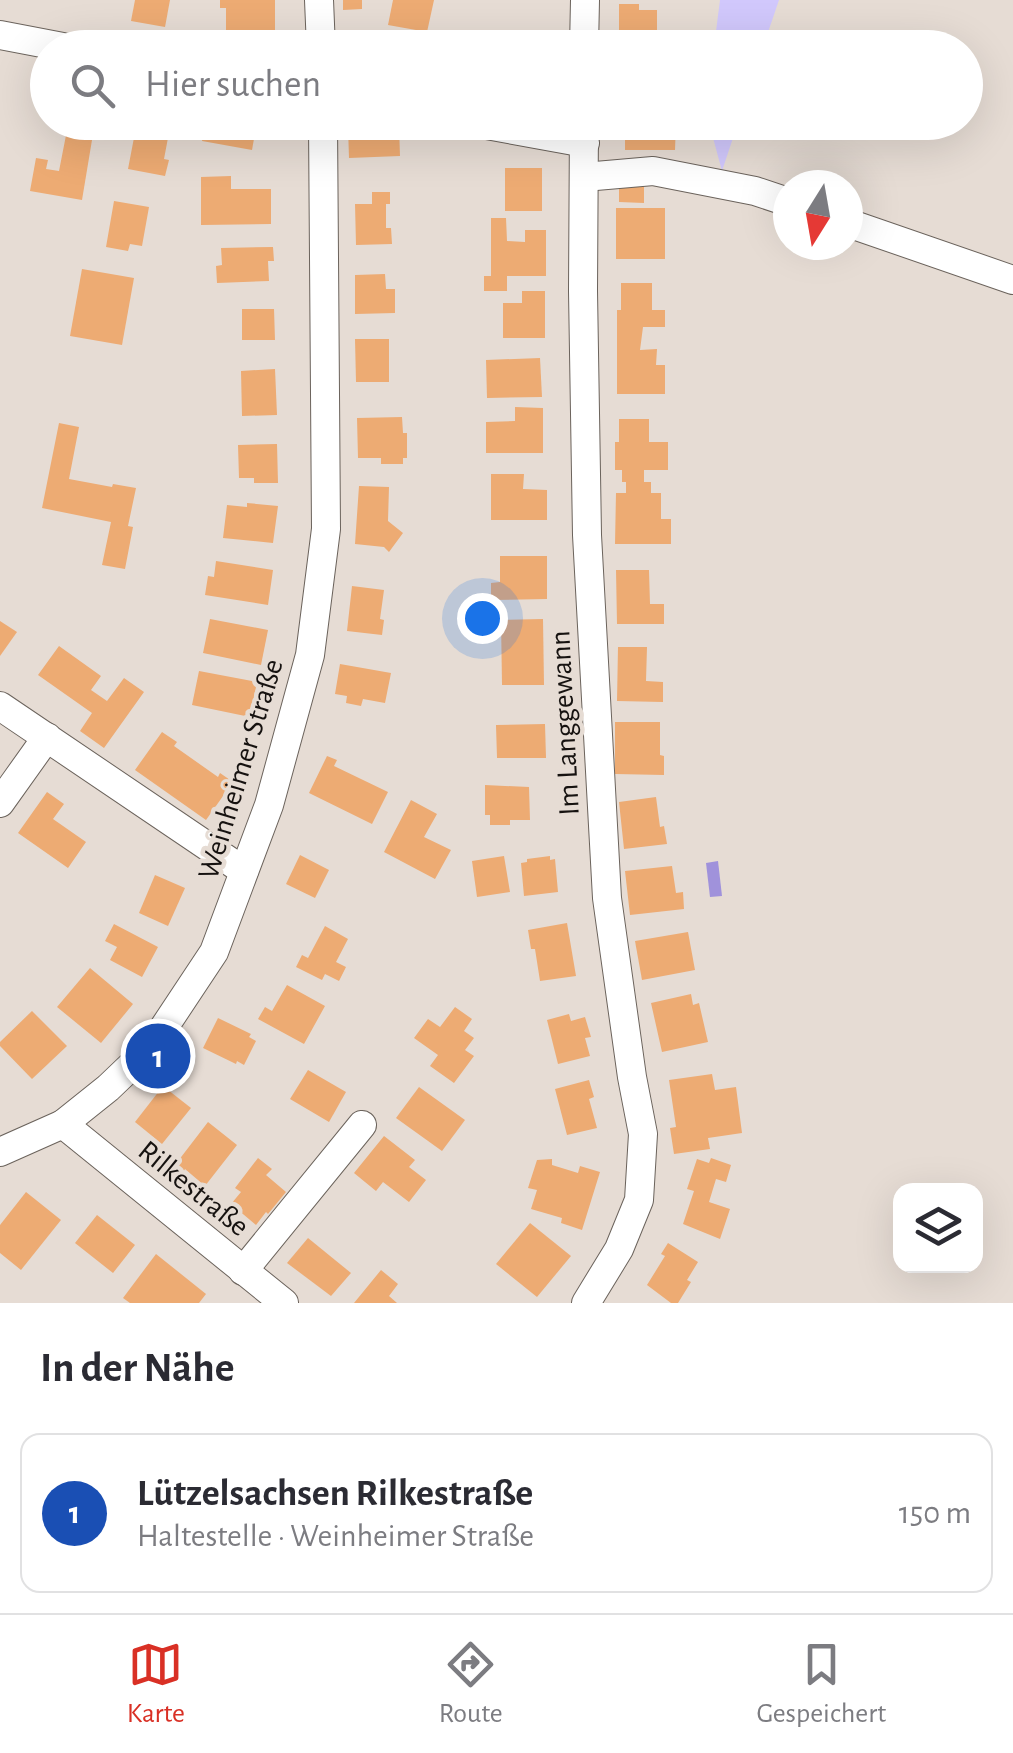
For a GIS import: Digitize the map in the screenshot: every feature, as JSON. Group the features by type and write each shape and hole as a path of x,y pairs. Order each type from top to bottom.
{"street":[{"path":"319,0 320,30"},
{"path":"584,30 585,0"},
{"path":"0,34 30,40"},
{"name":"Weinheimer Straße","path":"0,1152 63,1124 151,1047 214,952 269,805 310,655 326,528 323,140"},
{"name":"Im Langgewann","path":"584,140 587,535 606,879 643,1134 639,1200 619,1249 586,1303"},
{"path":"584,177 653,171 773,197"},
{"path":"863,228 1013,280"},
{"path":"0,706 244,871"},
{"path":"0,803 46,737"},
{"name":"Rilkestraße","path":"63,1124 284,1303"},
{"path":"243,1271 362,1125"}],"shaded area":[{"path":"720,0 779,0 769,30 716,30"},
{"path":"714,140 732,140 722,171"},
{"path":"718,861 722,896 710,897 706,863"}],"building":[{"path":"135,0 170,0 165,27 131,21"},
{"path":"220,0 275,0 275,30 226,30 226,8 220,8"},
{"path":"343,0 362,0 362,9 343,10"},
{"path":"393,0 434,0 427,30 388,25"},
{"path":"619,4 639,4 639,10 657,10 657,30 619,30"},
{"path":"65,140 92,140 82,200 30,191 36,158 48,160 46,169 59,171"},
{"path":"134,140 168,140 165,176 128,169"},
{"path":"202,140 254,140 252,150"},
{"path":"348,140 399,140 400,156 349,158"},
{"path":"625,140 675,140 675,150 625,150"},
{"path":"505,168 542,168 542,211 505,211"},
{"path":"231,176 231,189 271,189 271,224 201,225 201,177"},
{"path":"619,180 644,180 644,203 619,202"},
{"path":"372,192 390,192 386,228 391,228 392,244 356,245 355,204 372,204"},
{"path":"114,201 149,207 142,246 130,244 128,251 106,247"},
{"path":"616,208 665,208 665,259 616,259"},
{"path":"491,218 506,218 507,241 525,242 525,230 546,230 546,276 507,276 507,291 484,291 484,276 491,276"},
{"path":"273,247 274,261 268,261 269,281 217,283 221,248"},
{"path":"82,269 134,278 122,345 70,336"},
{"path":"385,274 386,289 395,289 395,313 355,314 355,275"},
{"path":"621,283 652,283 652,310 665,310 665,327 643,327 640,350 657,349 656,365 665,365 665,394 617,394 617,310 621,310"},
{"path":"522,291 545,291 545,338 503,338 503,303 522,303"},
{"path":"242,309 274,309 275,340 242,340"},
{"path":"355,339 389,339 389,382 356,382"},
{"path":"540,358 542,397 487,398 486,360"},
{"path":"275,369 277,415 242,416 241,371"},
{"path":"515,407 543,408 543,453 486,453 486,422 515,421"},
{"path":"402,417 403,433 407,433 407,458 403,458 403,464 381,464 381,458 358,458 357,418"},
{"path":"619,419 649,419 649,442 668,442 668,470 644,470 644,482 651,482 651,493 661,493 661,519 671,519 671,544 615,544 616,493 626,493 622,470 615,470"},
{"path":"59,423 79,427 69,479 136,488 125,569 102,565 111,522 42,508"},
{"path":"277,444 278,483 254,483 254,478 239,478 238,445"},
{"path":"491,474 524,474 523,489 547,490 547,520 491,520"},
{"path":"359,486 389,487 388,521 403,533 389,552 384,547 355,544"},
{"path":"247,503 278,506 273,543 223,538 227,505 247,507"},
{"path":"500,556 547,556 547,599 491,600 491,583 500,582"},
{"path":"216,561 273,570 268,605 205,595 208,576 214,577"},
{"path":"616,570 649,570 650,604 664,604 664,624 617,624"},
{"path":"352,586 384,590 382,635 347,631"},
{"path":"210,619 268,630 261,665 203,653"},
{"path":"543,619 544,685 502,685 501,620"},
{"path":"0,621 17,632 0,656"},
{"path":"59,646 101,676 91,690 107,701 124,678 144,692 104,748 80,731 92,713 38,675"},
{"path":"618,647 647,647 646,681 663,682 663,702 617,701"},
{"path":"340,664 391,673 385,703 363,699 361,706 346,703 347,696 335,694"},
{"path":"199,671 257,682 250,717 192,705"},
{"path":"615,722 660,722 664,775 615,774"},
{"path":"545,724 546,758 497,758 496,725"},
{"path":"162,732 177,742 174,746 218,777 220,773 233,782 206,820 135,770"},
{"path":"327,756 337,760 334,766 388,792 372,824 309,793"},
{"path":"485,785 529,787 530,820 490,825 490,815 485,815"},
{"path":"47,792 64,804 53,819 86,842 68,868 18,833"},
{"path":"656,797 667,844 624,849 619,802"},
{"path":"411,800 437,814 424,837 451,850 435,879 384,852"},
{"path":"300,855 329,870 315,898 286,884"},
{"path":"504,856 510,892 477,897 472,861"},
{"path":"550,856 550,860 555,859 558,892 524,896 521,863"},
{"path":"672,866 676,893 683,892 684,909 630,915 625,871"},
{"path":"155,875 185,888 168,926 139,913"},
{"path":"567,923 576,976 540,981 528,930"},
{"path":"114,924 158,947 142,977 110,960 117,947 105,941"},
{"path":"325,926 348,939 336,962 346,967 339,981 325,974 322,980 296,967 302,955 308,958"},
{"path":"688,932 695,970 642,980 635,941"},
{"path":"90,968 133,1004 101,1043 57,1007"},
{"path":"287,985 325,1006 304,1044 258,1019 265,1007 272,1011"},
{"path":"691,994 693,1005 699,1003 708,1042 662,1052 651,1003"},
{"path":"455,1007 472,1019 464,1031 474,1038 465,1050 474,1056 454,1083 430,1066 438,1055 414,1038 428,1019 440,1027"},
{"path":"32,1011 67,1046 32,1079 0,1042"},
{"path":"569,1014 571,1021 585,1017 591,1037 585,1038 590,1056 558,1064 547,1020"},
{"path":"218,1018 251,1034 249,1037 256,1041 244,1065 203,1048"},
{"path":"308,1070 346,1092 329,1122 290,1099"},
{"path":"712,1074 715,1090 736,1087 742,1133 708,1138 710,1149 674,1154 670,1128 676,1127 669,1080"},
{"path":"589,1080 594,1097 589,1099 597,1128 567,1135 555,1089"},
{"path":"163,1086 191,1108 162,1144 135,1122"},
{"path":"419,1087 465,1120 442,1151 396,1118"},
{"path":"208,1122 237,1145 205,1186 175,1165"},
{"path":"384,1136 415,1160 409,1167 426,1180 409,1202 383,1182 376,1191 354,1173"},
{"path":"258,1158 272,1169 266,1175 286,1192 256,1225 231,1204 241,1192 235,1188"},
{"path":"711,1158 731,1165 726,1182 716,1179 709,1202 730,1209 720,1239 683,1224 694,1191 687,1189 697,1159 709,1163"},
{"path":"552,1159 552,1165 578,1173 580,1166 600,1172 582,1230 561,1223 562,1218 531,1209 537,1190 528,1188 537,1160"},
{"path":"26,1192 61,1220 21,1270 0,1253 0,1225"},
{"path":"97,1215 135,1245 113,1273 75,1243"},
{"path":"530,1223 571,1256 537,1297 496,1264"},
{"path":"308,1238 351,1273 331,1296 287,1263"},
{"path":"668,1243 698,1262 678,1303 671,1303 647,1285 665,1256 661,1254"},
{"path":"156,1254 206,1294 199,1303 130,1303 123,1298"},
{"path":"381,1270 398,1284 389,1296 397,1303 354,1303"}],"place":[{"name":"Lützelsachsen Rilkestraße","path":"158,1056"}]}
